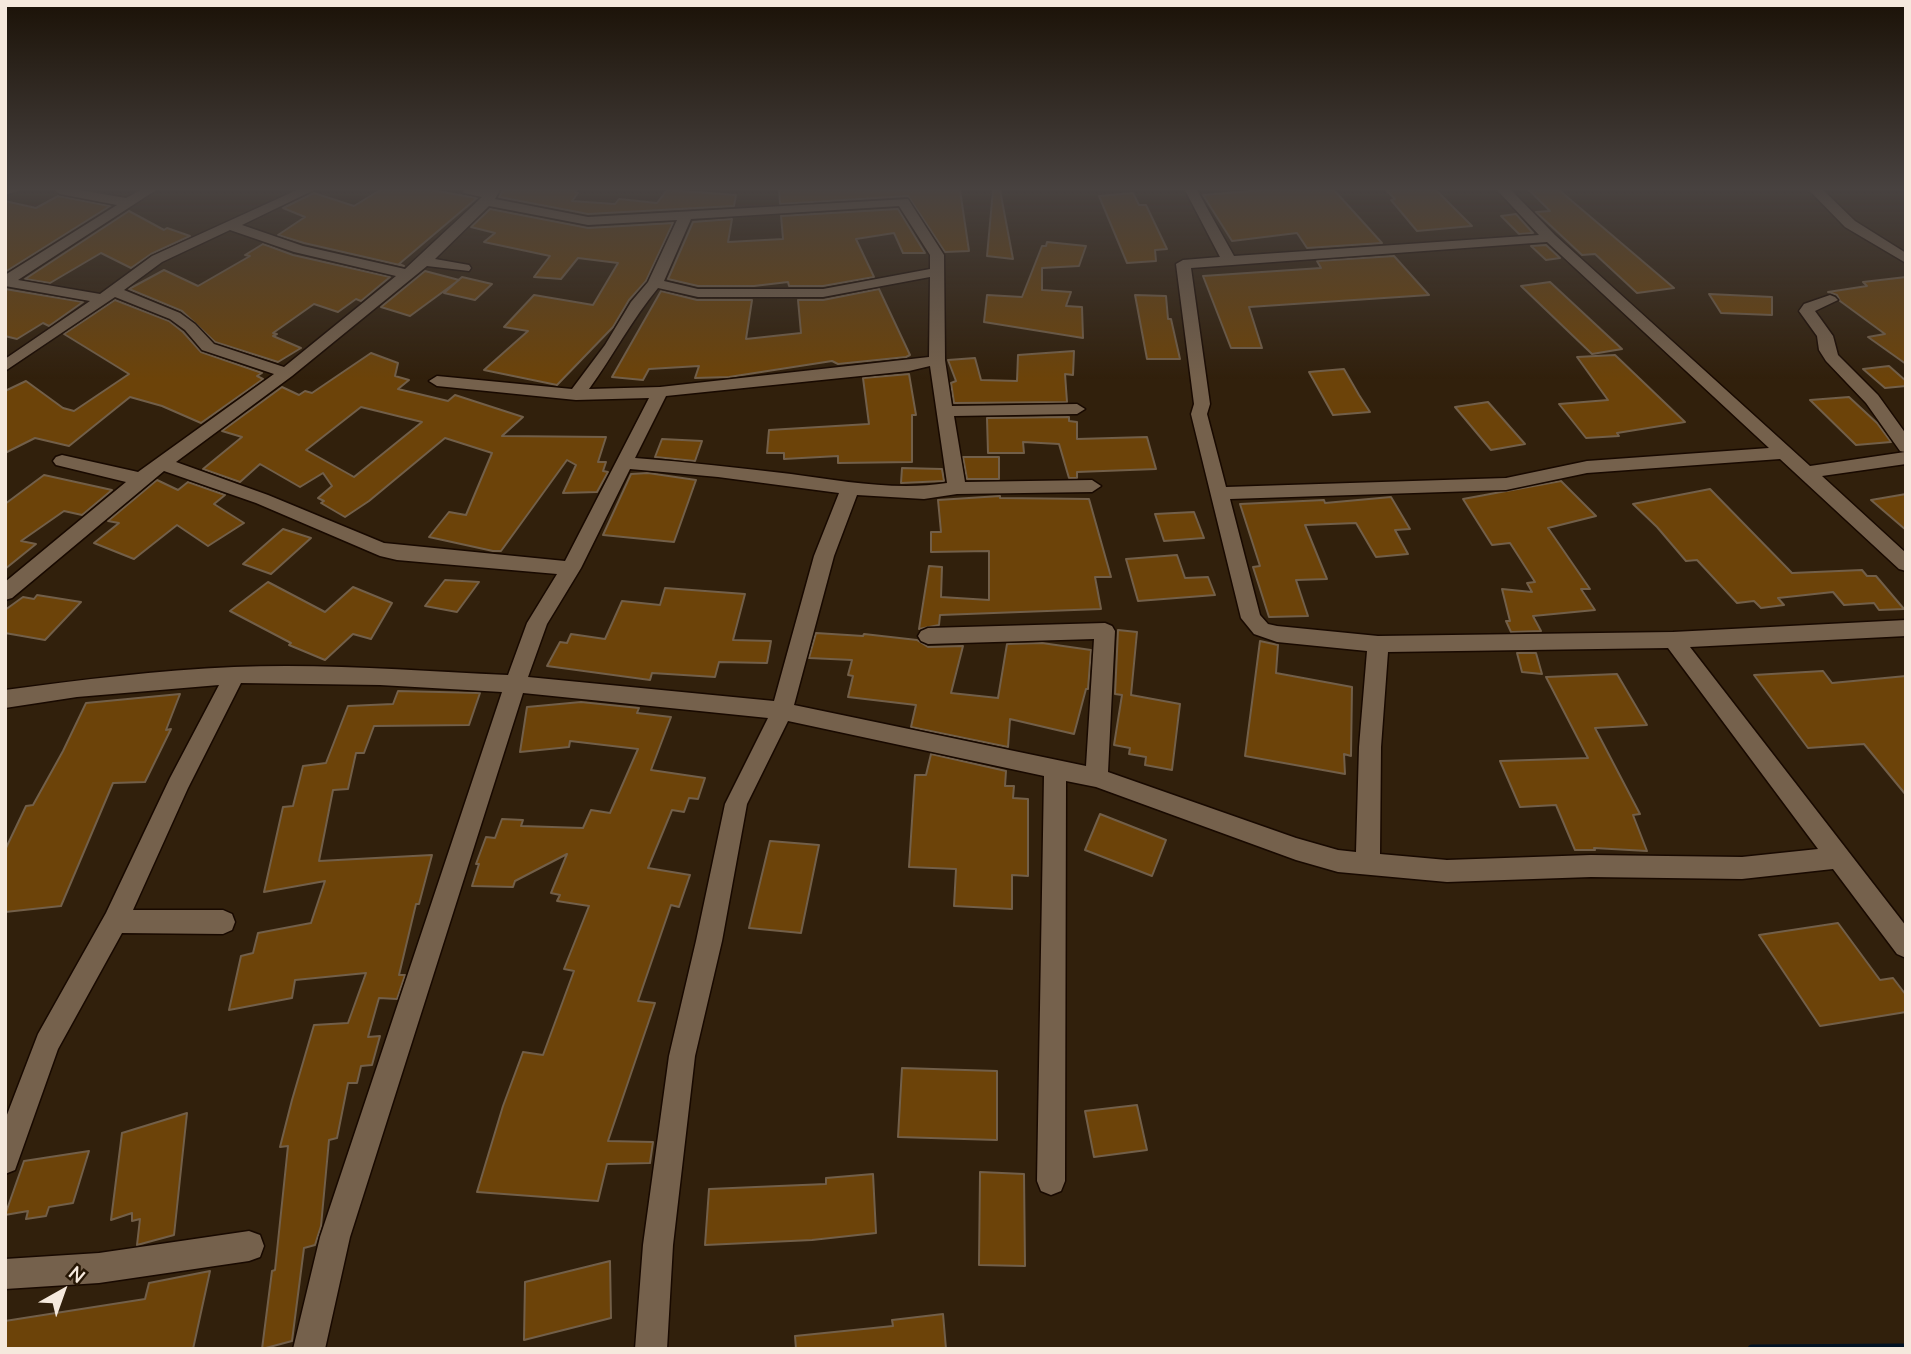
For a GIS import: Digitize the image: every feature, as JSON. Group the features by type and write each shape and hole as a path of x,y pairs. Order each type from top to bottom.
{"street":[{"path":"5,282 50,253"},
{"path":"5,366 156,259 169,253"},
{"path":"317,253 407,274"},
{"path":"5,593 141,479 286,373 432,253"},
{"path":"576,396 612,346 636,305 655,283 669,253"},
{"path":"936,253 937,359 957,488"},
{"path":"1225,253 1230,262"},
{"path":"1348,253 1183,264 1202,404 1199,414 1251,618 1261,629 1277,634 1378,644 1673,640 1906,628"},
{"path":"1567,253 1906,564"},
{"path":"424,261 464,268"},
{"path":"655,283 698,293 823,293 935,272"},
{"path":"5,282 107,295 175,316 190,327 208,347 286,373"},
{"path":"1830,300 1809,307 1807,311 1825,336 1827,351 1872,399 1906,447"},
{"path":"437,381 576,396 660,392 909,366 937,359"},
{"path":"309,1349 335,1237 515,684 537,624 571,568 660,392"},
{"path":"945,411 1077,409"},
{"path":"1217,493 1506,484 1587,467 1784,453"},
{"path":"1805,473 1906,458"},
{"path":"62,461 141,479"},
{"path":"625,463 718,471 850,488 923,493 957,488 1092,486"},
{"path":"164,464 262,499 389,551 571,568"},
{"path":"651,1349 658,1245 682,1056 709,941 736,804 782,711 824,556 850,488"},
{"path":"928,636 1105,631 1096,778"},
{"path":"1673,640 1906,946"},
{"path":"1368,864 1370,747 1378,644"},
{"path":"5,1160 47,1042 115,921 178,785 235,675"},
{"path":"5,699 76,689 235,675 380,677 515,684 782,711 1096,778 1296,849 1338,861 1447,871 1577,866 1742,868 1839,858"},
{"path":"1051,1181 1055,771"},
{"path":"115,921 223,922"},
{"path":"5,1274 99,1268 249,1246"}],"building":[{"path":"5,253 35,253 5,272"},
{"path":"64,253 101,253 50,283 25,279"},
{"path":"101,253 153,253 131,268"},
{"path":"288,253 390,277 361,301 356,299 338,312 314,304 273,333 277,334 273,336 301,348 278,362 215,342 182,311 129,289 164,270 198,286 250,256 245,255"},
{"path":"348,253 412,253 399,264 404,266"},
{"path":"537,253 659,253 646,281 629,300 613,327 557,385 484,370 528,331 504,327 534,295 593,305 618,263 578,258 561,279 534,277 550,256"},
{"path":"679,253 863,253 874,277 823,286 789,286 788,282 754,286 698,286 668,279"},
{"path":"987,253 1012,253 1013,259 987,256"},
{"path":"1039,253 1083,253 1079,266 1042,268 1042,290 1071,292 1066,306 1082,307 1083,338 984,322 987,295 1022,297"},
{"path":"1123,253 1155,253 1156,261 1127,263"},
{"path":"1539,253 1555,253 1560,258 1546,260"},
{"path":"1580,253 1633,253 1674,288 1637,293 1595,254"},
{"path":"1394,256 1429,295 1249,307 1262,348 1231,348 1203,276 1321,268 1317,261"},
{"path":"425,271 459,280 410,316 381,307"},
{"path":"462,277 492,284 475,300 444,293"},
{"path":"1906,277 1906,364 1868,337 1885,334 1840,301 1837,295 1828,292 1867,286 1863,282"},
{"path":"1550,282 1622,349 1592,354 1521,286"},
{"path":"5,289 83,302 49,326 43,323 17,339 5,336"},
{"path":"879,289 910,355 906,357 838,364 832,361 729,377 695,378 699,366 649,369 643,380 612,377 661,291 697,300 752,300 746,339 801,333 798,300 823,300"},
{"path":"1709,294 1772,297 1772,315 1721,313"},
{"path":"1135,295 1166,296 1168,319 1171,319 1180,359 1147,359"},
{"path":"115,300 169,321 201,352 262,373 257,376 263,379 201,423 162,406 130,397 69,446 35,438 5,453 5,391 26,381 63,408 74,411 129,374 64,334"},
{"path":"1074,351 1073,375 1065,374 1067,402 954,403 951,383 956,381 948,360 975,358 981,380 1017,381 1018,355"},
{"path":"371,353 398,363 395,376 409,380 398,389 448,401 455,395 523,417 502,436 606,437 598,462 606,462 603,471 608,472 597,492 563,493 576,465 567,460 501,551 493,551 429,537 449,512 466,515 492,453 445,438 369,501 345,517 321,503 324,501 318,498 332,486 323,473 300,487 260,464 240,482 203,469 242,437 222,431 282,387 299,395 305,391 312,393","holes":["361,407 422,422 354,477 306,450"]},
{"path":"1615,355 1685,422 1617,433 1619,436 1586,438 1559,404 1608,400 1577,357"},
{"path":"1889,366 1906,381 1906,386 1885,388 1863,369"},
{"path":"1344,369 1370,412 1333,415 1309,372"},
{"path":"909,374 916,415 912,415 912,462 838,463 838,456 784,459 784,453 767,453 769,430 869,424 863,378"},
{"path":"1849,397 1877,423 1891,442 1856,445 1810,400"},
{"path":"1488,402 1525,444 1491,450 1455,407"},
{"path":"1069,417 1069,421 1077,422 1077,439 1147,437 1156,469 1077,472 1077,478 1069,478 1059,444 1023,442 1024,453 988,453 987,418"},
{"path":"662,439 702,441 695,461 655,457"},
{"path":"963,457 999,457 999,479 967,479"},
{"path":"902,468 942,469 944,481 901,483"},
{"path":"648,473 696,480 674,542 603,535 631,474"},
{"path":"44,475 112,490 82,515 64,511 21,541 36,544 5,569 5,504"},
{"path":"157,480 178,490 188,482 225,495 214,504 244,523 208,546 177,525 134,559 94,543 119,523 108,521"},
{"path":"1561,481 1596,516 1548,528 1590,589 1581,589 1595,610 1533,616 1541,631 1511,632 1506,621 1510,621 1502,589 1532,592 1527,583 1535,582 1510,543 1492,545 1463,499"},
{"path":"1710,489 1792,573 1862,570 1867,576 1876,576 1904,609 1879,610 1874,603 1844,605 1833,592 1778,598 1784,605 1761,608 1754,601 1737,603 1697,560 1686,561 1633,504"},
{"path":"1906,494 1906,530 1871,500"},
{"path":"1000,496 1089,499 1111,577 1095,577 1101,609 940,615 939,625 919,629 929,566 942,567 941,597 989,600 989,551 931,552 931,532 941,532 938,500"},
{"path":"1391,497 1410,529 1395,530 1408,554 1376,557 1356,523 1305,525 1327,579 1296,580 1308,616 1269,617 1253,567 1260,566 1240,504 1324,500 1325,503"},
{"path":"1194,512 1204,538 1164,541 1155,514"},
{"path":"283,529 311,538 271,574 243,564"},
{"path":"1177,555 1185,578 1208,577 1215,595 1138,601 1126,559"},
{"path":"445,580 479,582 457,612 425,606"},
{"path":"268,582 325,612 353,587 392,603 371,639 353,634 325,660 289,645 291,643 230,611"},
{"path":"665,588 745,594 733,640 771,641 767,663 719,662 715,677 652,673 650,680 547,666 560,642 567,643 571,634 605,639 622,601 660,605"},
{"path":"37,595 81,602 45,640 5,633 5,610 23,597 34,599"},
{"path":"1118,630 1137,632 1131,695 1180,704 1172,770 1145,765 1146,757 1129,754 1130,748 1114,745 1122,695 1115,694"},
{"path":"816,633 864,634 917,640 928,647 963,646 951,693 998,698 1007,644 1042,643 1091,650 1088,689 1074,734 1010,719 1008,747 911,727 916,705 848,697 853,676 848,675 852,660 809,658"},
{"path":"1260,641 1278,645 1276,673 1352,687 1351,756 1344,754 1345,774 1245,756"},
{"path":"1517,653 1536,653 1542,674 1522,672"},
{"path":"1823,671 1832,683 1906,676 1906,795 1864,744 1808,748 1754,675"},
{"path":"1617,674 1647,725 1595,728 1640,814 1633,815 1647,851 1594,848 1595,850 1575,850 1556,805 1520,807 1500,761 1588,758 1546,677"},
{"path":"398,691 480,693 469,725 374,726 364,753 356,753 348,789 333,790 319,861 432,855 419,904 416,904 399,975 405,975 397,999 379,998 368,1037 380,1036 372,1065 361,1066 357,1083 348,1083 337,1138 329,1140 321,1226 315,1245 304,1248 292,1341 262,1349 272,1271 275,1270 288,1146 280,1147 292,1100 314,1025 348,1023 366,973 295,980 292,998 229,1010 241,956 253,953 258,933 311,923 325,881 264,892 283,807 293,806 303,766 326,763 348,706 393,704"},
{"path":"180,694 166,730 171,729 145,782 113,783 61,906 5,912 5,850 26,806 33,805 63,751 86,703"},
{"path":"581,702 639,708 637,713 671,717 651,770 705,778 698,799 689,798 684,812 672,810 648,868 690,875 679,907 671,905 638,1001 655,1003 608,1141 653,1142 650,1163 607,1164 598,1201 477,1192 503,1106 523,1052 543,1055 574,971 564,969 589,906 557,901 560,895 551,893 567,854 515,881 513,887 472,886 479,864 476,864 486,837 495,838 502,819 523,820 521,826 583,828 591,810 610,813 638,749 570,741 569,747 520,752 527,707"},
{"path":"931,754 1006,771 1005,786 1014,786 1013,798 1028,799 1028,876 1012,875 1012,909 954,906 956,869 909,867 915,775 926,775"},
{"path":"1100,814 1166,840 1152,876 1085,850"},
{"path":"770,841 819,845 801,933 749,928"},
{"path":"1838,923 1880,980 1893,978 1906,995 1906,1012 1820,1026 1759,935"},
{"path":"902,1068 997,1071 997,1140 898,1137"},
{"path":"1137,1105 1147,1150 1094,1157 1085,1111"},
{"path":"187,1113 174,1235 137,1245 140,1219 132,1221 132,1213 111,1220 122,1133"},
{"path":"89,1151 73,1203 49,1207 46,1216 26,1219 28,1211 5,1215 24,1161"},
{"path":"980,1172 1024,1174 1025,1266 979,1265"},
{"path":"873,1174 876,1233 812,1240 705,1245 709,1189 826,1184 826,1178"},
{"path":"610,1261 611,1318 524,1340 525,1282"},
{"path":"210,1271 193,1349 5,1349 5,1321 145,1299 149,1283"},
{"path":"943,1314 946,1349 796,1349 795,1336 893,1326 892,1320"}],"waterway":[{"path":"1752,1349 1906,1348"}]}
